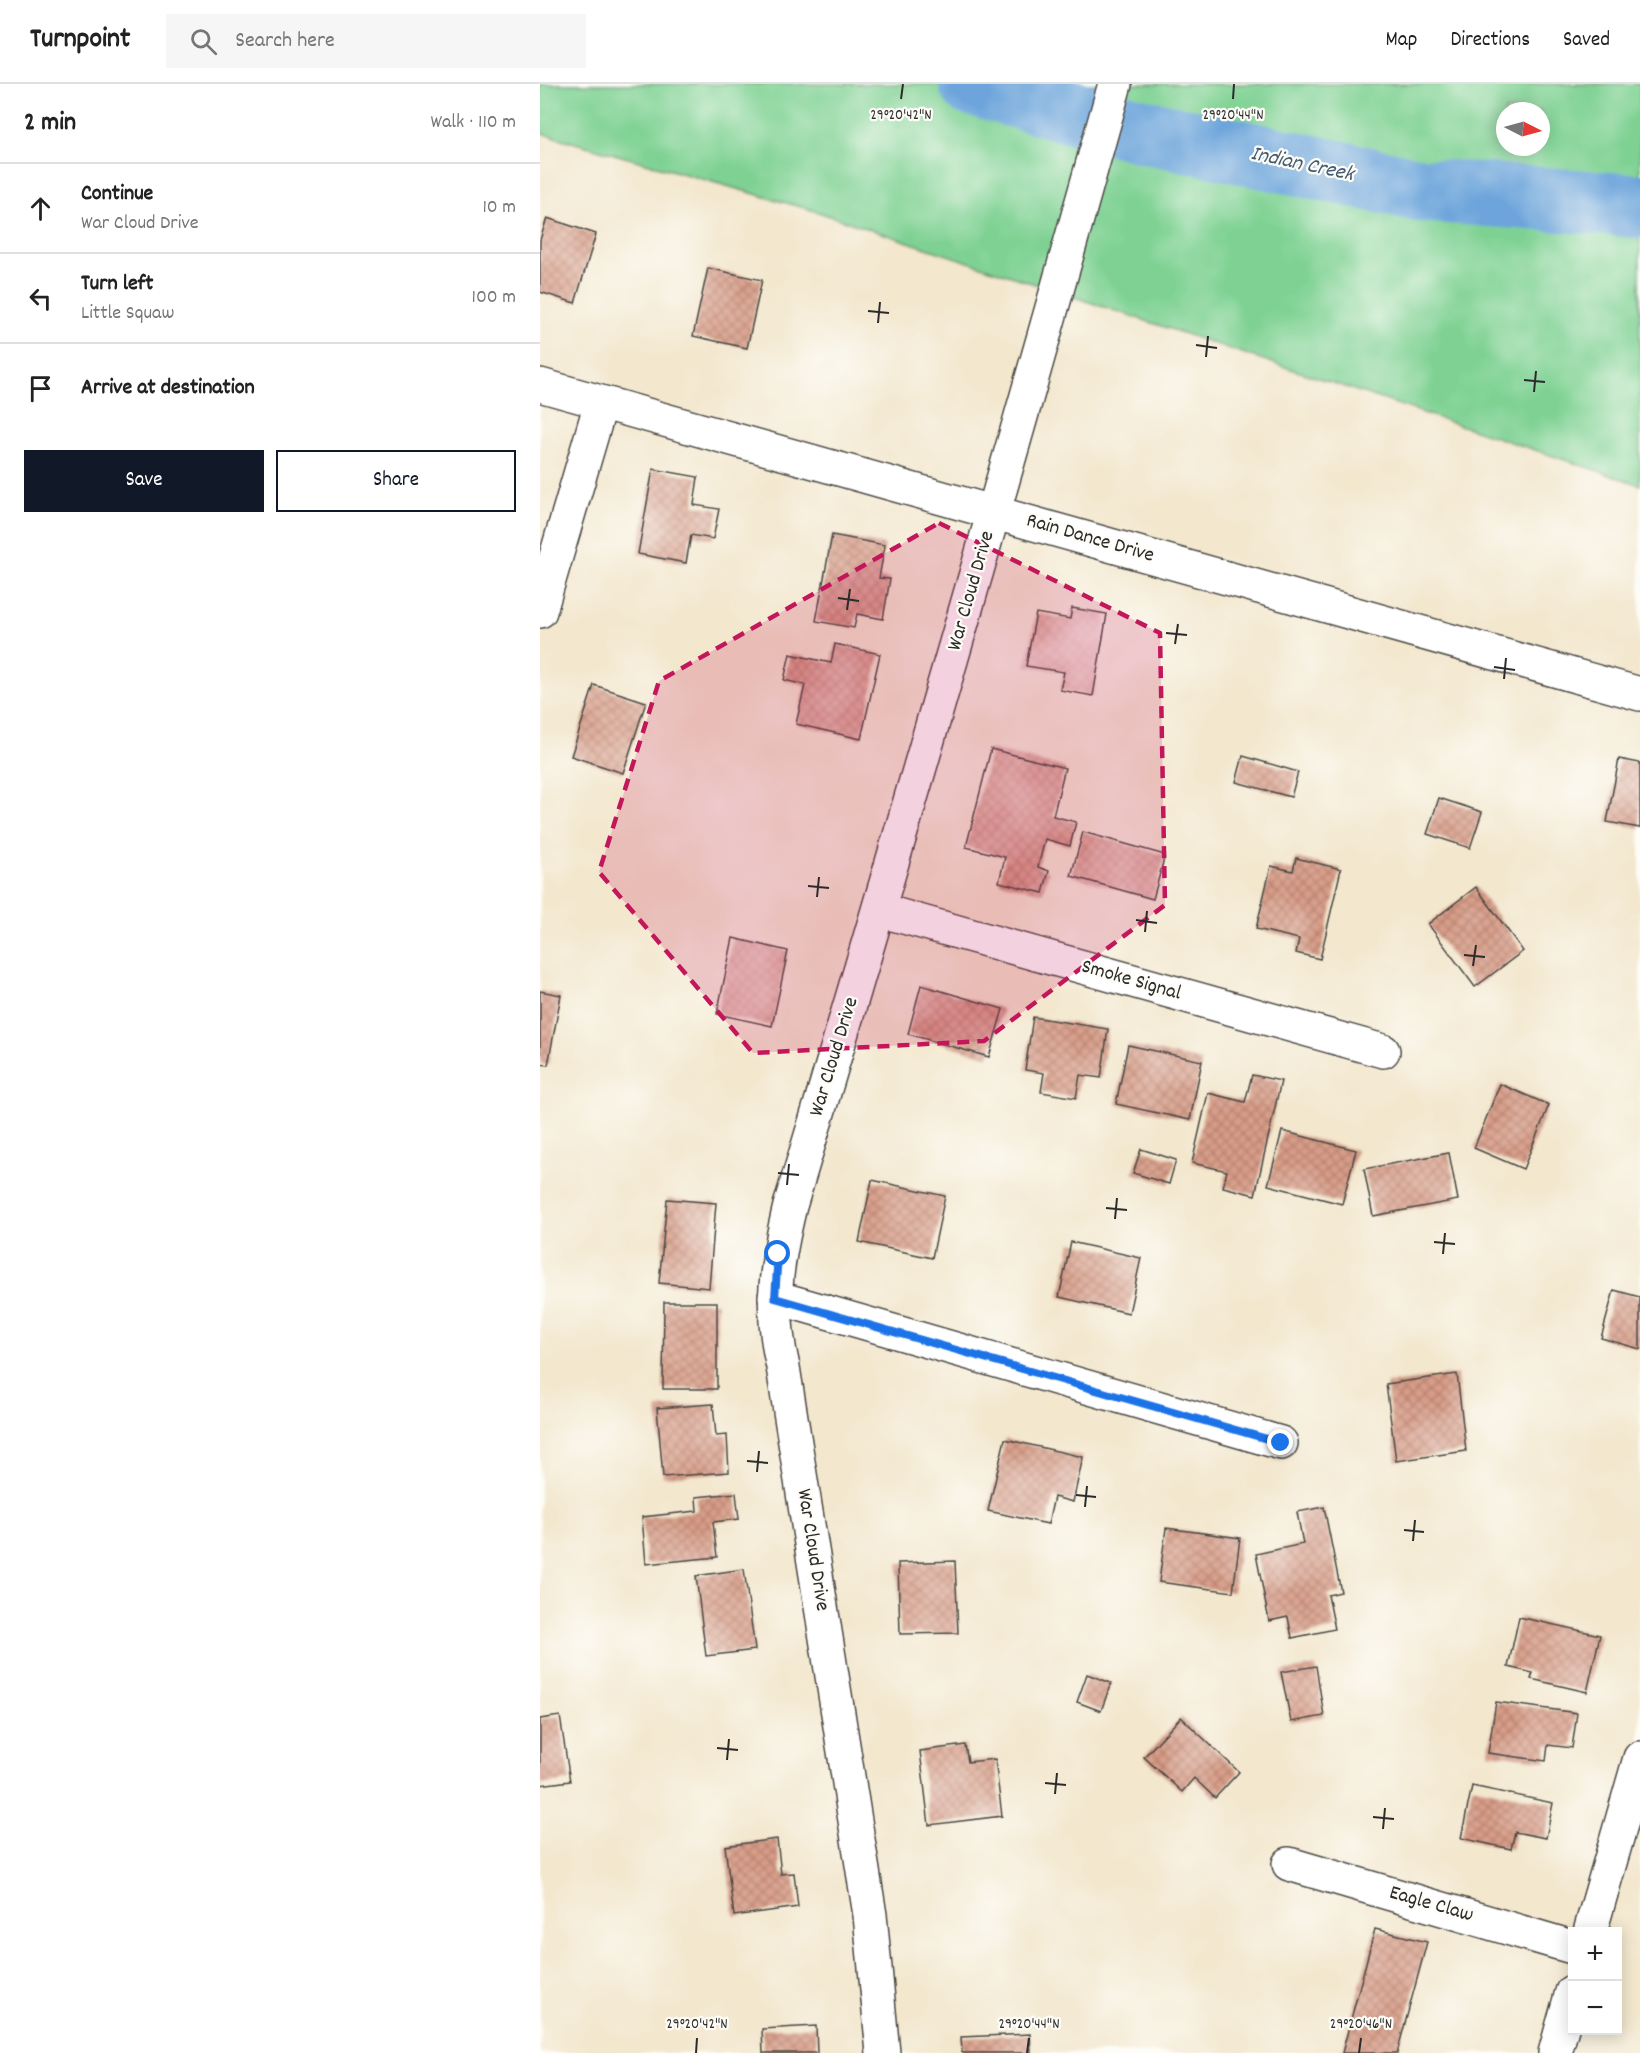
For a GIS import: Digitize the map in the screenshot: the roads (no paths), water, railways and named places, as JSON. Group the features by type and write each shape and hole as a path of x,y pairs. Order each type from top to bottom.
{"street":[{"name":"War Cloud Drive","path":"883,2053 870,1915 783,1367 776,1338 775,1298 778,1254 790,1206 995,513 1115,84"},
{"name":"Rain Dance Drive","path":"540,385 1640,694"},
{"path":"540,611 601,403"},
{"name":"Smoke Signal","path":"879,910 1383,1051"},
{"path":"775,1298 1281,1443"},
{"path":"1591,1927 1640,1758"},
{"name":"Eagle Claw","path":"1289,1864 1568,1946"},
{"path":"1555,2053 1568,2006"}],"waterway":[{"name":"Indian Creek","path":"971,84 1139,130 1421,190 1640,206"}]}
